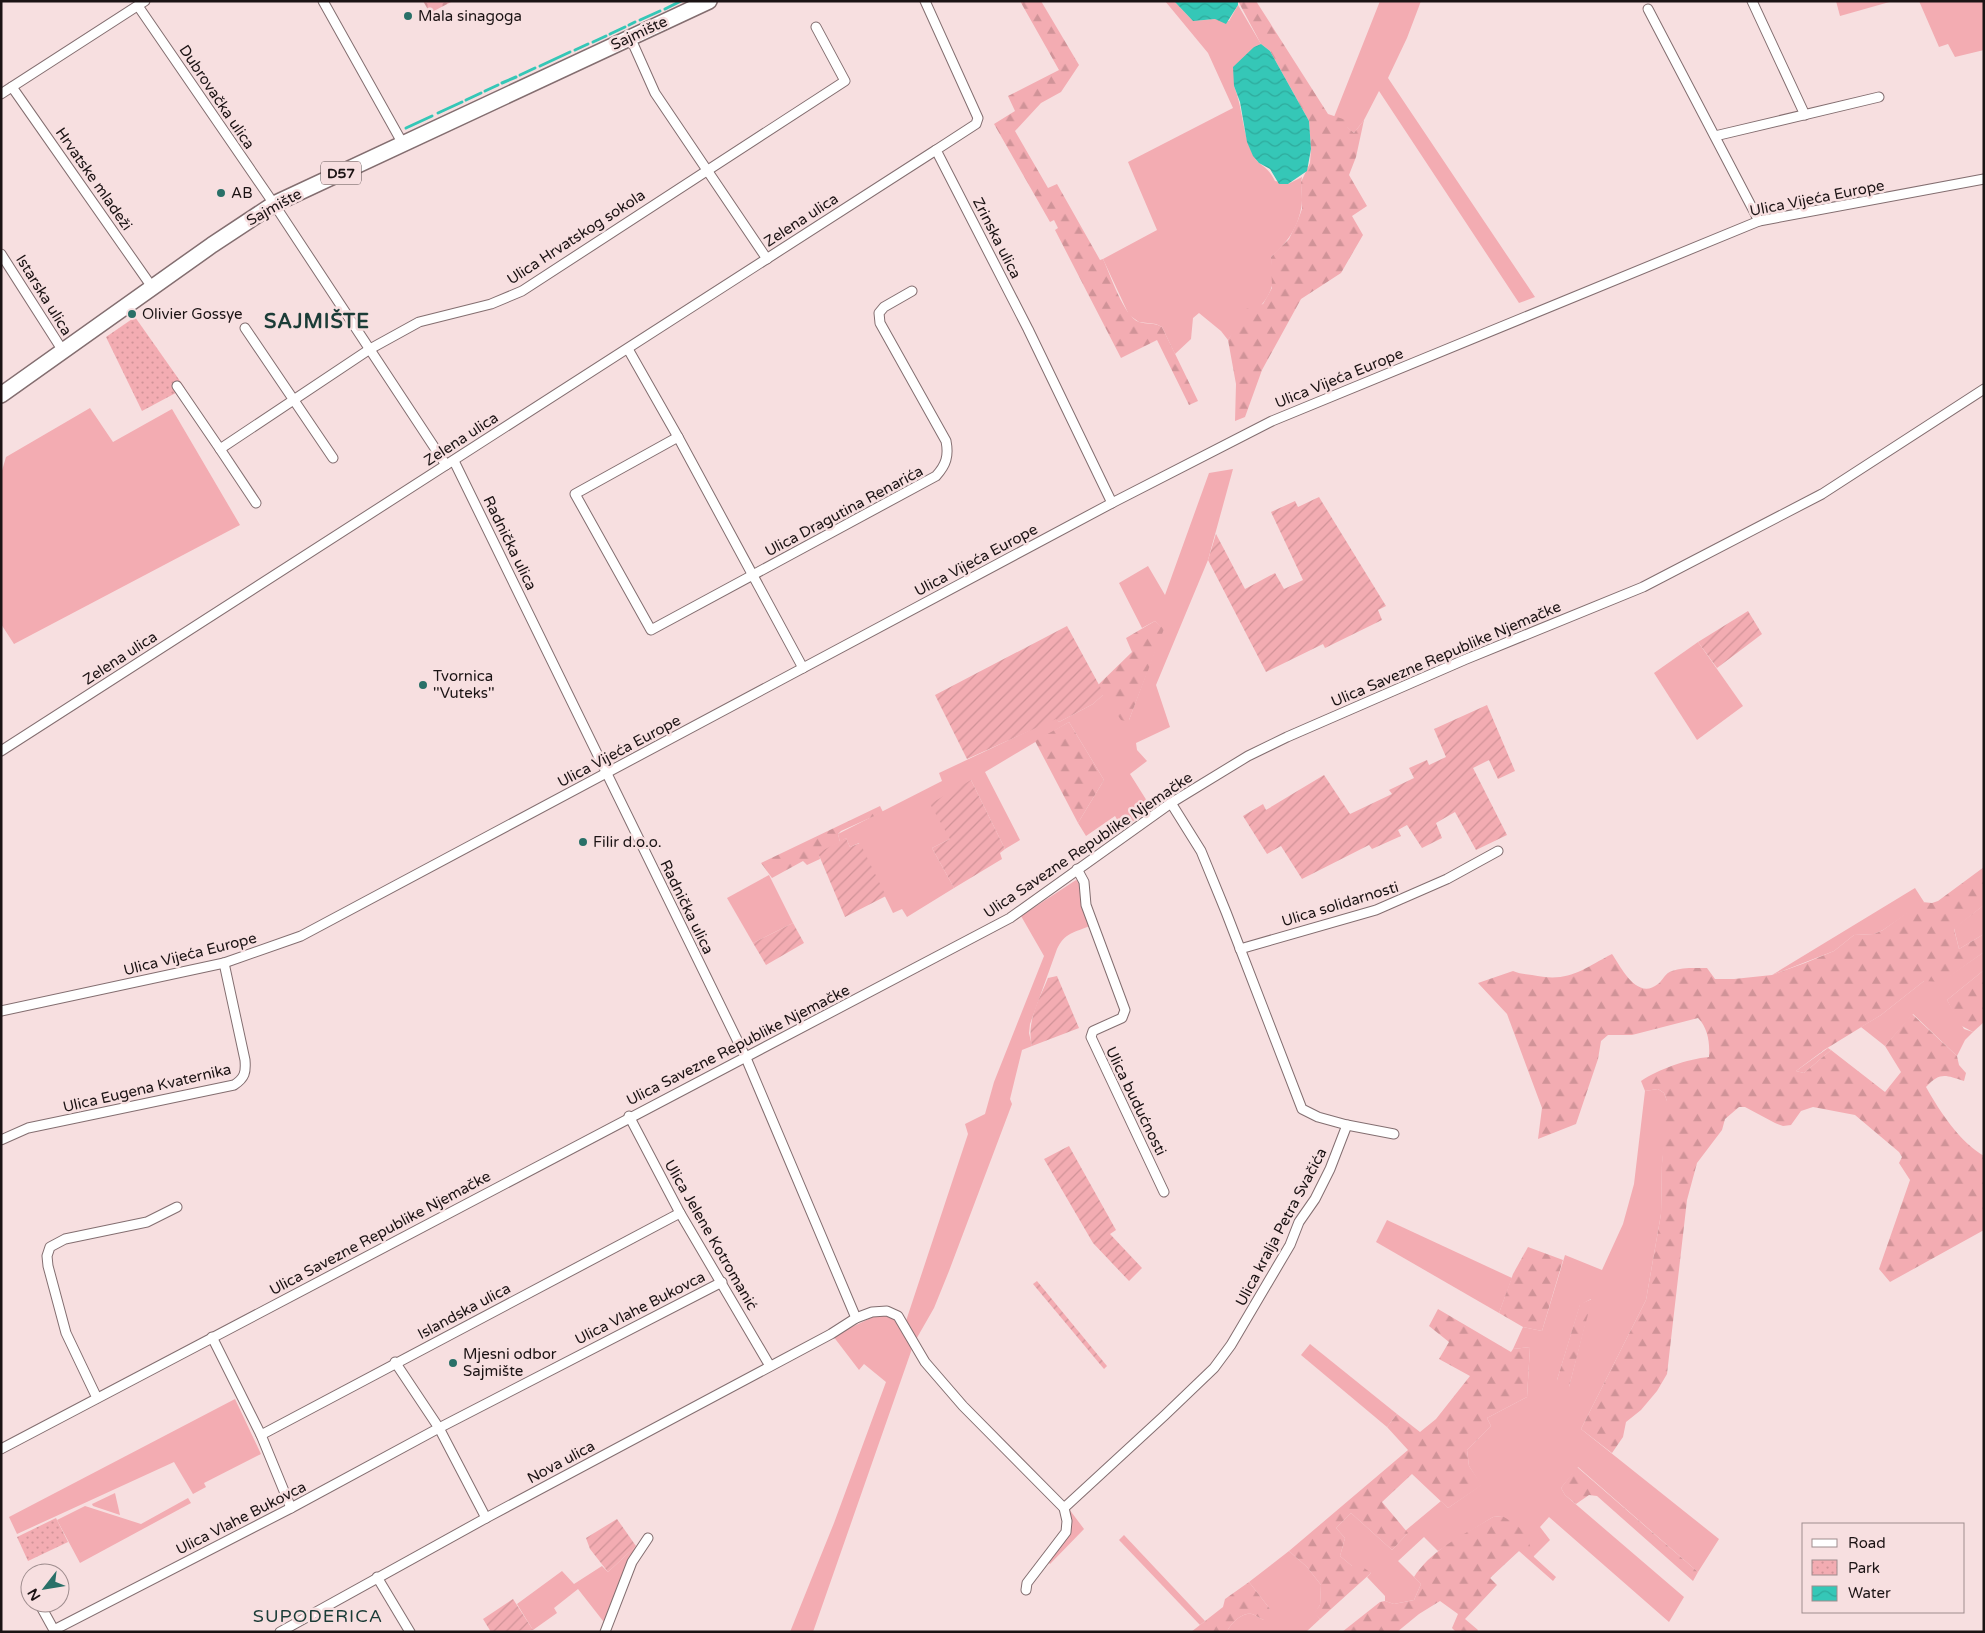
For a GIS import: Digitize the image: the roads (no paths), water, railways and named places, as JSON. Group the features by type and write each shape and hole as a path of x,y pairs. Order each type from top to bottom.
{"main road":[{"name":"Sajmište","path":"1,395 152,287 274,204 709,1"}],"street":[{"path":"323,1 403,144"},
{"path":"925,1 978,118 976,124 936,150"},
{"path":"1752,1 1805,115"},
{"path":"1,94 142,4"},
{"name":"Dubrovačka ulica","path":"142,4 274,204"},
{"path":"1648,9 1759,221"},
{"name":"Ulica Hrvatskog sokola","path":"220,449 370,349 419,322 491,304 522,291 707,168 844,81 816,27"},
{"path":"630,37 655,93 767,259"},
{"name":"Hrvatske mladeži","path":"12,87 152,287"},
{"path":"1715,136 1879,97"},
{"name":"Zelena ulica","path":"1,751 936,150"},
{"name":"Zrinska ulica","path":"936,150 1028,329 1112,503"},
{"name":"Ulica Vijeća Europe","path":"1,1011 224,963 282,944 318,927 1112,503 1272,421 1759,221 1984,179"},
{"name":"Radnička ulica","path":"274,204 370,349 450,463 607,773 746,1058 856,1318"},
{"name":"Istarska ulica","path":"1,254 63,351"},
{"name":"Ulica Dragutina Renarića","path":"752,576 936,476 943,469 947,460 946,441 880,322 879,313 884,307 912,291"},
{"path":"245,328 332,458"},
{"path":"628,349 803,668"},
{"path":"177,386 256,503"},
{"name":"Ulica Savezne Republike Njemačke","path":"1,1448 629,1116 746,1058 1010,918 1171,802 1248,756 1287,737 1464,660 1643,587 1822,494 1984,389"},
{"path":"678,438 575,494 651,630 752,576"},
{"path":"1171,802 1200,851 1302,1109 1318,1117 1347,1125 1394,1134"},
{"name":"Ulica solidarnosti","path":"1240,949 1376,910 1440,883 1498,851"},
{"name":"Ulica budućnosti","path":"1077,869 1084,882 1086,906 1125,1010 1122,1018 1093,1031 1091,1037 1164,1192"},
{"name":"Ulica Eugena Kvaternika","path":"1,1140 28,1128 234,1085 241,1081 246,1072 245,1060 224,963"},
{"name":"Ulica Jelene Kotromanić","path":"629,1116 680,1213 770,1366"},
{"name":"Ulica kralja Petra Svačića","path":"1067,1505 1165,1416 1214,1368 1235,1338 1290,1245 1299,1222 1315,1199 1330,1168 1347,1125"},
{"path":"97,1398 66,1333 48,1266 47,1256 50,1247 65,1239 147,1222 178,1207"},
{"name":"Islandska ulica","path":"261,1435 395,1362 680,1213"},
{"name":"Ulica Vlahe Bukovca","path":"55,1631 291,1508 439,1428 722,1282"},
{"name":"Nova ulica","path":"280,1632 377,1577 856,1318 872,1312 887,1311 898,1316 925,1362 956,1398 1067,1505"},
{"path":"212,1337 261,1435 291,1508"},
{"path":"395,1362 439,1428 486,1518"},
{"path":"1026,1590 1027,1583 1066,1532 1067,1505"},
{"path":"605,1632 632,1562 648,1538"},
{"path":"377,1577 410,1632"},
{"path":"45,1613 55,1631"}],"water":[{"path":"1174,1 1238,1 1238,5 1226,24 1215,19 1193,21"},
{"path":"1261,44 1270,51 1309,121 1311,149 1307,171 1288,184 1279,184 1270,169 1259,163 1253,156 1247,142 1240,102 1234,86 1233,67 1254,47"}],"waterway":[{"path":"665,9 681,1"},
{"path":"640,20 660,11"},
{"path":"629,25 635,22"},
{"path":"610,34 625,27"},
{"path":"593,42 606,36"},
{"path":"575,50 588,44"},
{"path":"540,66 570,52"},
{"path":"520,75 535,68"},
{"path":"502,83 516,77"},
{"path":"485,91 498,85"},
{"path":"466,100 481,93"},
{"path":"438,113 462,102"},
{"path":"406,128 432,116"}],"place":[{"name":"Mala sinagoga","path":"408,16"},
{"name":"AB","path":"221,193"},
{"name":"Olivier Gossye","path":"132,314"},
{"name":"Tvornica ''Vuteks''","path":"423,685"},
{"name":"Filir d.o.o.","path":"583,842"},
{"name":"Mjesni odbor Sajmište","path":"453,1363"}],"district":[{"name":"SAJMIŠTE","path":"317,321"},
{"name":"SUPODERICA","path":"318,1616"}]}
